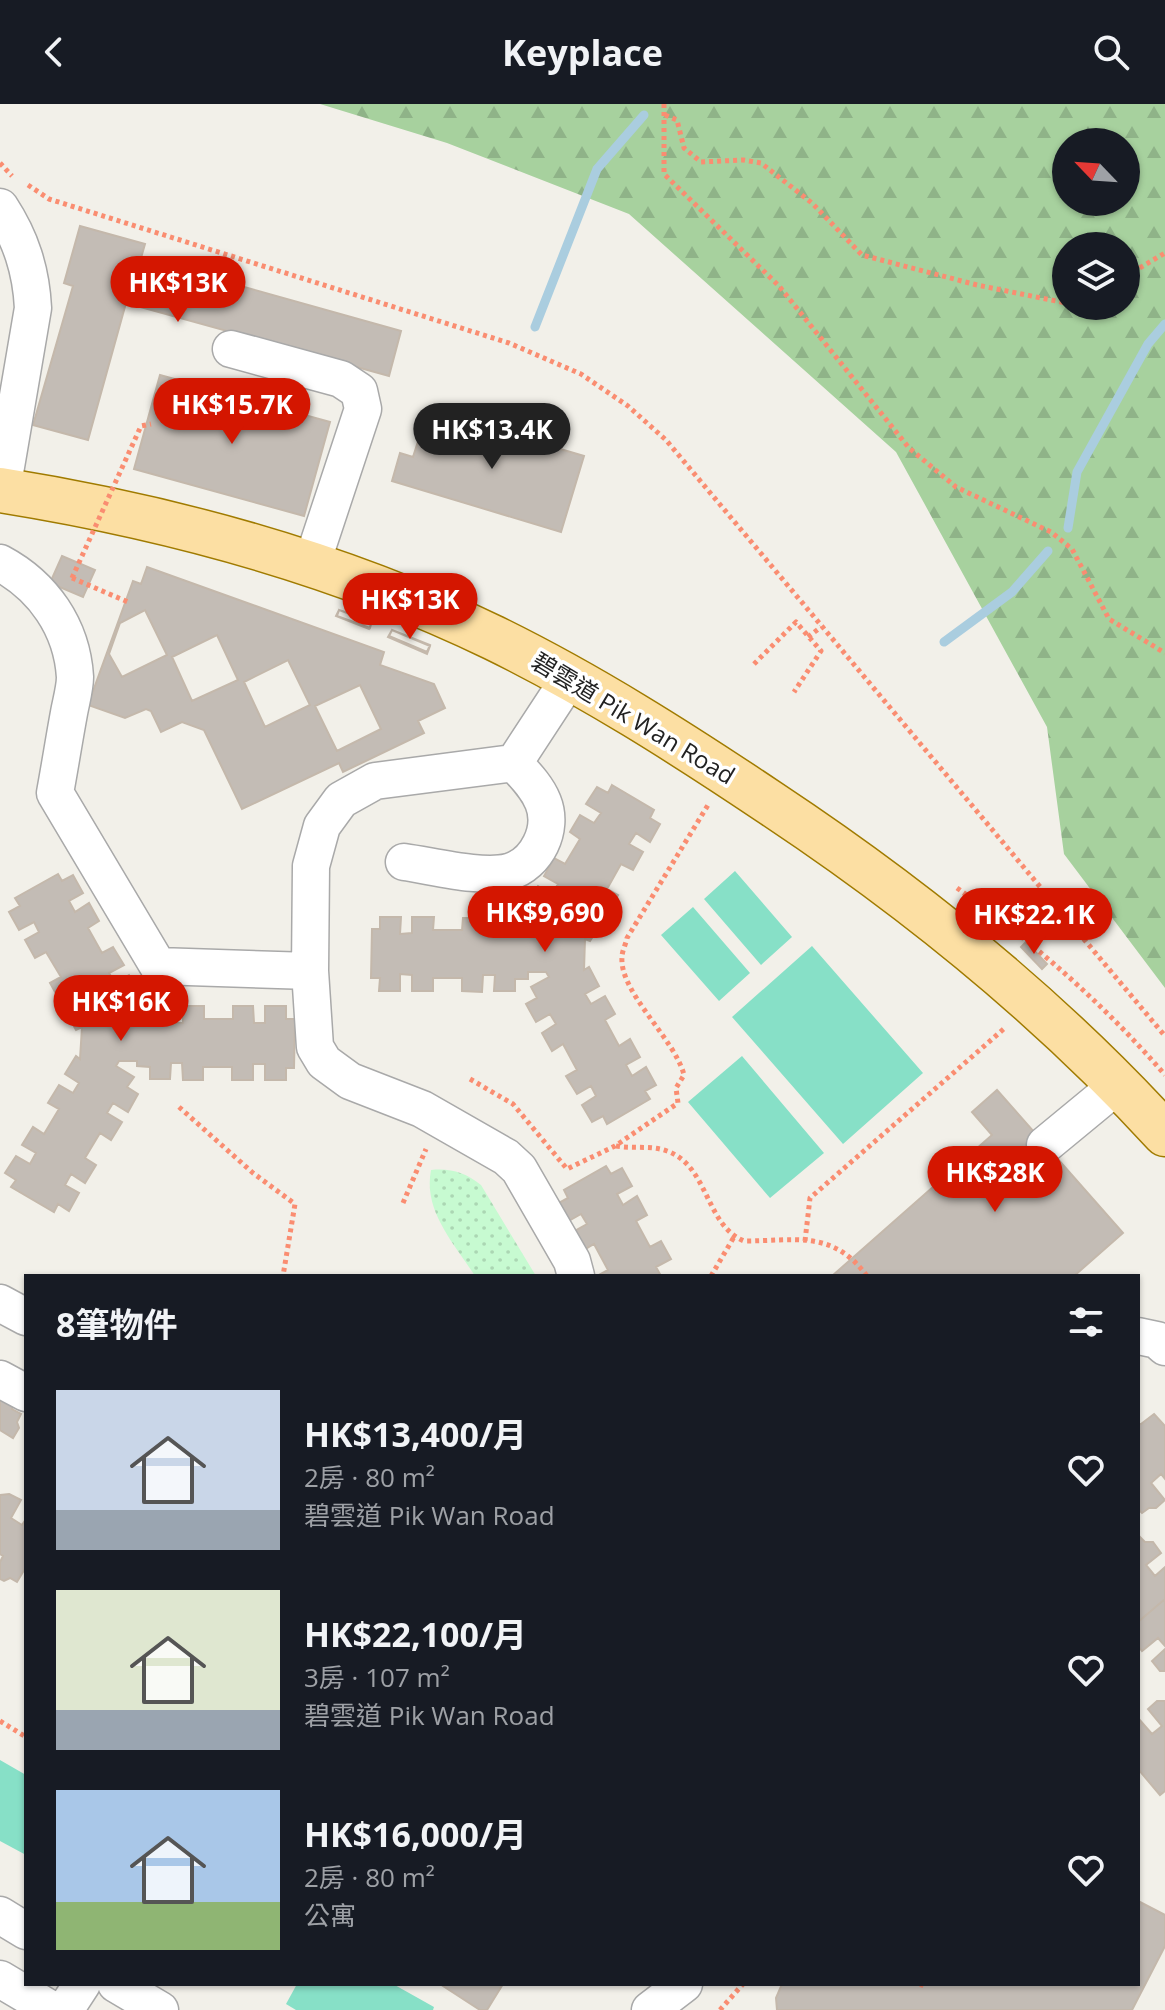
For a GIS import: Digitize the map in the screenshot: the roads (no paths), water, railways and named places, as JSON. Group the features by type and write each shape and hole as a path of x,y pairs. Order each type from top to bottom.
{"main road":[{"name":"碧雲道 Pik Wan Road","path":"1,490 167,522 311,566 460,623 569,679 658,730 859,862 983,959 1119,1084 1165,1134"}],"street":[{"path":"0,207 23,249 31,278 33,308 1,490"},
{"path":"231,349 341,379 359,391 363,409 311,566"},
{"path":"0,563 20,574 42,595 60,620 71,649 75,679 55,793 158,966 310,971"},
{"path":"569,679 514,763 375,781 341,800 322,826 311,866 310,971 315,1047 324,1062 350,1081 422,1109 506,1157 527,1182 572,1261 575,1274"},
{"path":"404,862 488,874 509,872 527,862 541,846 546,826 545,805 535,787 514,763"},
{"path":"1045,1145 1119,1084"},
{"path":"0,1303 24,1316"},
{"path":"1140,1336 1157,1340 1165,1347"},
{"path":"0,1379 24,1392"},
{"path":"0,1915 24,1930"},
{"path":"0,1979 52,2010"},
{"path":"65,2010 81,1986"},
{"path":"119,1986 160,2010"},
{"path":"650,2010 681,1986"}],"waterway":[{"path":"535,327 597,169 644,115"},
{"path":"1068,528 1077,472 1148,344 1165,324"},
{"path":"944,642 1012,592 1048,551"}]}
